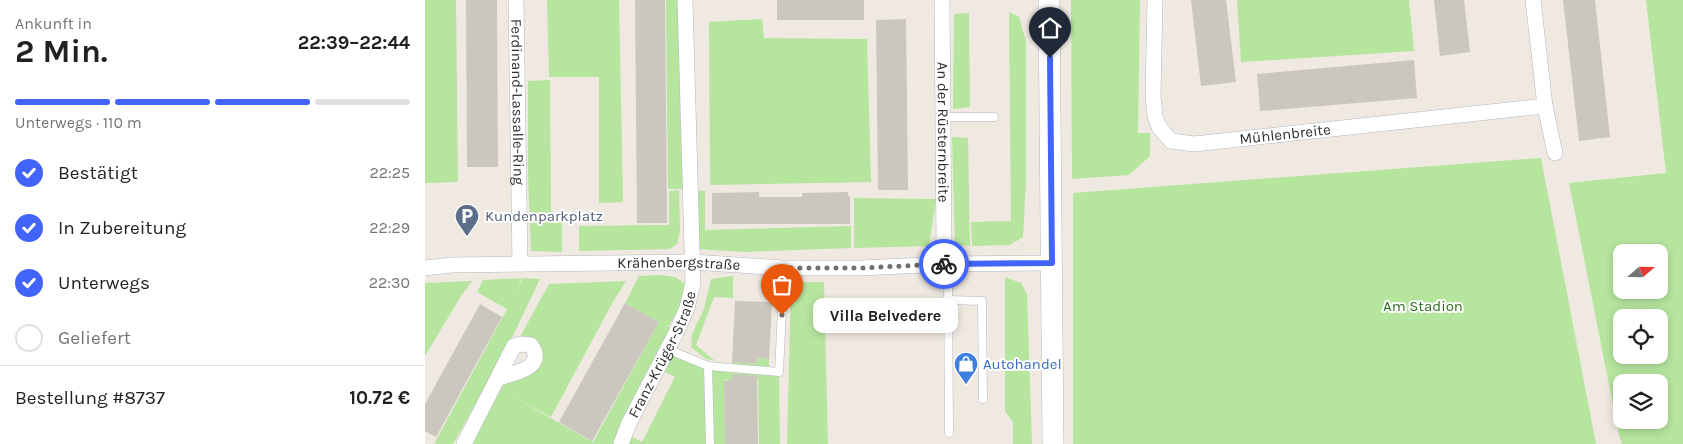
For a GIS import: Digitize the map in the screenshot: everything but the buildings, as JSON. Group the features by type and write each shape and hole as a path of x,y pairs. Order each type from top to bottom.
{"main road":[{"path":"1049,0 1053,444"}],"street":[{"name":"Ferdinand-Lassalle-Ring","path":"516,0 521,264"},
{"path":"685,0 693,262"},
{"name":"An der Rüsternbreite","path":"942,0 944,248 946,264"},
{"name":"Mühlenbreite","path":"1155,0 1153,96 1155,116 1159,127 1171,141 1194,144 1545,106"},
{"path":"1533,0 1545,106 1555,153"},
{"name":"Krähenbergstraße","path":"425,268 521,264 693,262 784,268 1052,263"},
{"name":"Franz-Krüger-Straße","path":"621,444 629,423 687,308 693,283 693,262"},
{"path":"465,444 499,378"}],"lane":[{"path":"943,117 994,117"},
{"path":"946,264 949,433"},
{"path":"667,349 708,366 779,372 784,268"},
{"path":"948,300 981,300 983,399"},
{"path":"708,366 710,444"}],"green space":[{"path":"425,0 456,0 458,182 425,183"},
{"path":"547,0 619,0 623,202 599,203 599,77 549,77"},
{"path":"666,0 682,0 689,189 668,189"},
{"path":"1071,0 1140,0 1138,133 1150,133 1150,156 1129,175 1072,179"},
{"path":"1237,0 1409,0 1414,51 1241,62"},
{"path":"1646,0 1683,0 1683,444 1622,444 1618,429 1668,429 1668,374 1613,374 1613,405 1569,183 1666,173"},
{"path":"1009,12 1019,17 1026,41 1026,182 1023,237 1010,245 972,246 971,222 1011,221"},
{"path":"969,13 970,107 953,109 954,14"},
{"path":"762,19 764,38 867,39 871,182 710,185 709,22"},
{"path":"550,80 551,221 562,222 562,252 531,251 528,175 528,81"},
{"path":"952,137 968,138 970,246 955,245"},
{"name":"Am Stadion","path":"1541,158 1596,444 1073,444 1073,193"},
{"path":"679,190 680,231 677,244 670,249 579,251 579,226 669,225 669,191"},
{"path":"690,190 705,191 705,230 851,226 851,248 745,252 696,249"},
{"path":"854,198 936,199 929,246 854,248"},
{"path":"659,275 675,277 685,284 680,306 669,326 665,325 677,331 618,444 465,444 495,387 522,371 536,351 515,346 549,284 626,281 551,417 503,391 593,442 659,322 625,303 639,276"},
{"path":"733,276 733,298 714,297 696,345 715,361 706,359 691,347 692,334 704,309 711,279"},
{"path":"1005,277 1021,283 1027,294 1032,444 1013,444 1013,422 1005,411"},
{"path":"522,278 514,295 523,278 540,279 508,346 453,444 434,444 507,309 477,292 483,280"},
{"path":"472,281 461,296 425,356 425,283"},
{"path":"791,282 824,282 828,444 787,444"},
{"path":"667,350 707,367 710,444 619,444 624,433 642,442 675,377 657,368"},
{"path":"732,358 769,359 769,371 779,372 780,444 759,444 758,380 724,380 725,444 711,444 708,367 732,367"}],"way so far":[{"path":"782,315 784,268 861,268 944,264"}],"place":[{"name":"Kundenparkplatz","path":"467,237"},
{"name":"Villa Belvedere","path":"782,315"},
{"name":"Autohandel","path":"966,385"}],"route":[{"path":"944,264 1052,263 1050,58"}]}
